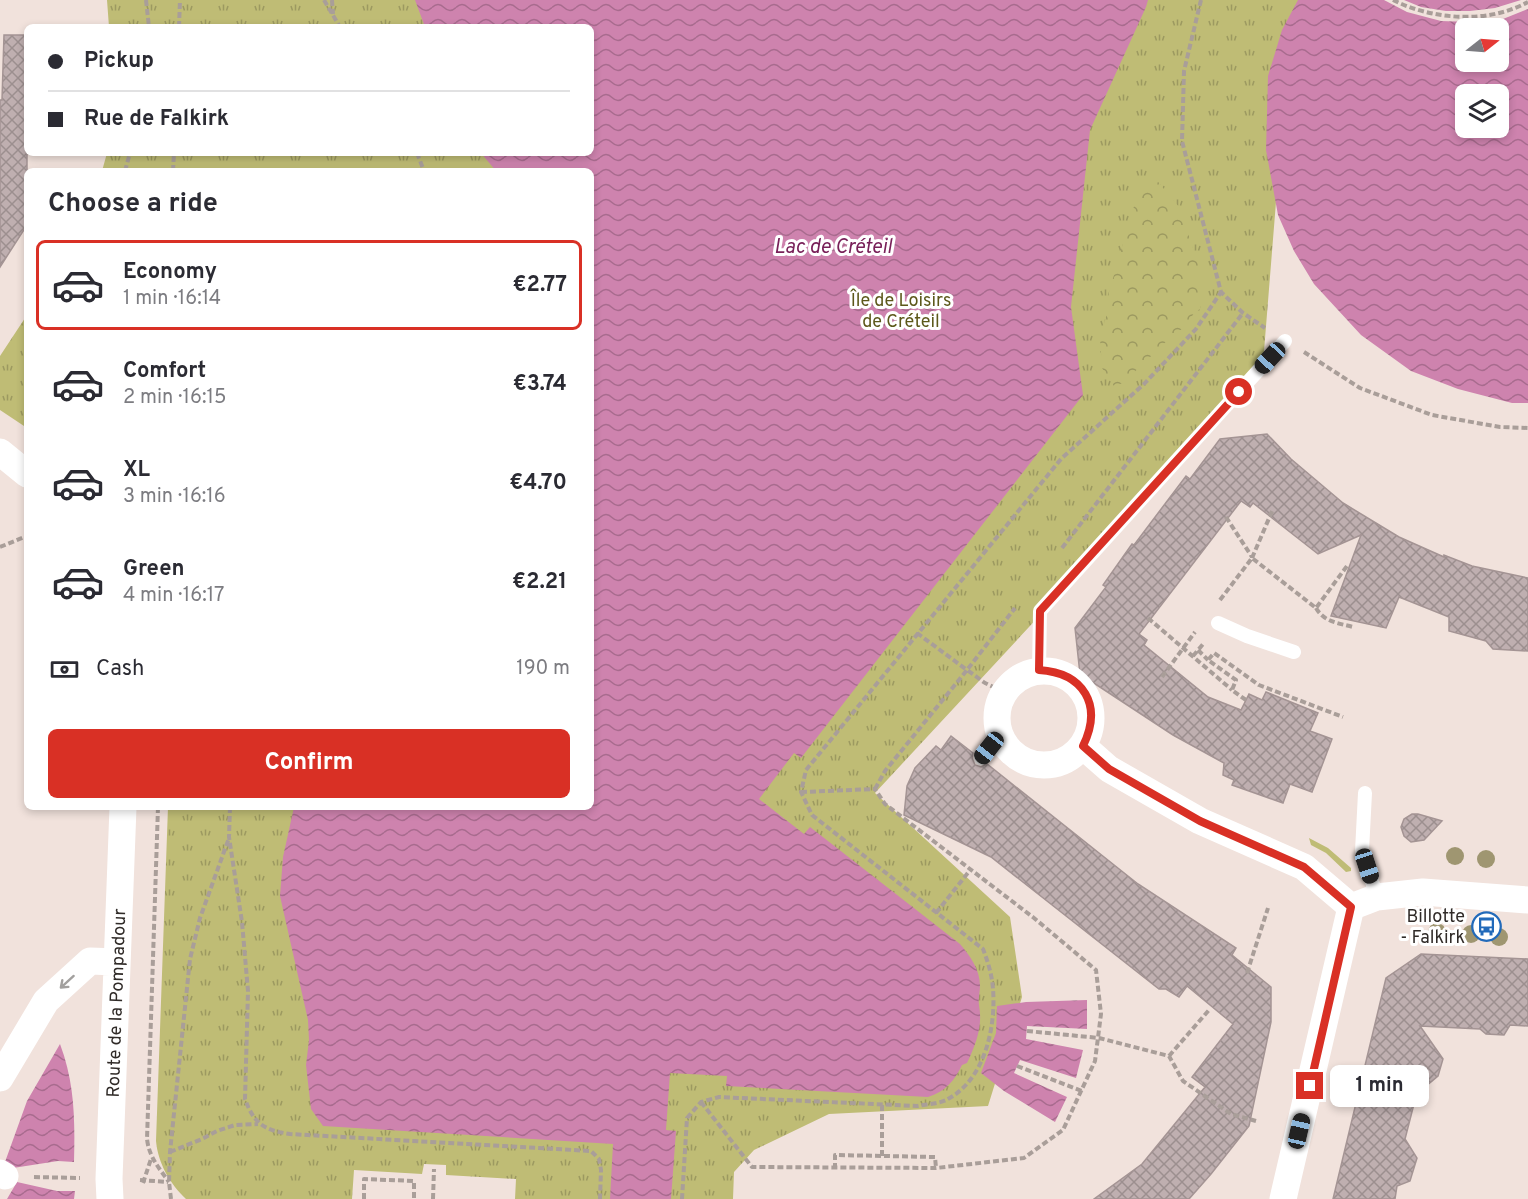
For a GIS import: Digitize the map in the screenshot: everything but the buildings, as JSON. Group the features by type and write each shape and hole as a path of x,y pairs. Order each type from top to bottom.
{"street":[{"path":"0,452 24,472"},
{"path":"1039,670 1055,672 1075,682 1085,694 1090,705 1092,722 1083,746 1075,756 1060,764 1040,766 1024,762 1010,752 997,729 997,712 1004,692 1012,683 1027,673 1039,670"},
{"path":"1083,746 1109,769 1200,821 1304,867 1351,907"},
{"name":"Route de la Pompadour","path":"111,1199 109,1179 123,810"},
{"path":"1351,907 1377,897 1423,892 1528,900"},
{"path":"1283,1199 1351,907"},
{"path":"0,1078 46,1000 90,961 117,962"}],"lane":[{"path":"1039,670 1040,611 1286,341"},
{"path":"1218,623 1247,636 1294,652"},
{"path":"981,758 992,743 1001,739"},
{"path":"1365,794 1362,851 1377,897"}],"path":[{"path":"146,0 149,24"},
{"path":"179,24 180,0"},
{"path":"324,0 338,24"},
{"path":"332,0 333,17"},
{"path":"1202,0 1184,71 1182,141 1221,292 1243,313 1360,387 1432,415 1500,427 1528,428"},
{"path":"1393,0 1419,11 1444,16 1496,14 1528,2"},
{"path":"682,1199 687,1118 701,1102 719,1097 917,1106 947,1100 964,1087 983,1059 992,1027 993,990 990,968 983,949 812,815 801,792 806,770 1061,459 1152,375 1196,328 1221,292"},
{"path":"1062,548 1243,313"},
{"path":"1218,603 1252,558 1273,509"},
{"path":"1226,517 1252,558 1316,608 1327,621 1353,627"},
{"path":"0,547 24,537"},
{"path":"1316,608 1347,566"},
{"path":"875,789 885,771 1018,604"},
{"path":"1148,618 1246,700"},
{"path":"1162,677 1197,630"},
{"path":"917,633 985,683 1004,692"},
{"path":"1193,656 1207,639 1211,644"},
{"path":"1198,650 1236,680 1232,690"},
{"path":"1208,660 1214,653 1259,685 1343,717"},
{"path":"801,792 875,789"},
{"path":"701,1102 752,1167 936,1168 1024,1158 1063,1130 1095,1061 1101,1014 1095,970 971,869 885,804 875,789"},
{"name":"Route de la Pompadour","path":"158,810 147,1139 152,1158 169,1182"},
{"path":"230,810 229,837 242,922 248,991 245,1099 250,1114 259,1124 274,1132 290,1134 591,1151 599,1159 600,1199"},
{"path":"171,1199 170,1152 190,959 200,918 229,837"},
{"path":"936,913 971,869"},
{"path":"1247,973 1268,908"},
{"path":"1169,1056 1209,1010"},
{"path":"1027,1031 1099,1038 1169,1056 1183,1081 1231,1114 1256,1121"},
{"path":"1017,1066 1082,1091"},
{"path":"882,1105 882,1156"},
{"path":"170,1152 235,1125 259,1124"},
{"path":"835,1169 835,1155 935,1157 936,1168"},
{"path":"142,1190 152,1158"},
{"path":"433,1199 434,1169"},
{"path":"364,1199 364,1179 414,1181 414,1199"},
{"path":"134,1180 169,1182"}],"green space":[{"name":"Lac de Créteil","path":"107,0 1321,0 1276,202 1262,376 875,793 1010,917 1022,997 988,1106 829,1114 754,1150 734,1172 733,1199 515,1199 516,1179 446,1175 446,1165 424,1164 422,1174 354,1170 352,1199 186,1199 175,1187 162,1165 156,1141 168,810 594,810 594,168 103,168 106,156 594,156 594,24 109,24"},
{"path":"1154,177 1179,207 1205,292 1200,309 1194,313 1185,327 1174,334 1123,383 1114,386 1102,368 1100,338 1106,317 1109,292 1139,189"},
{"path":"24,320 24,426 0,410 0,356"},
{"path":"1309,838 1328,848 1351,868 1351,871 1346,872 1326,853 1311,845"}],"water":[{"name":"Lac de Créteil","path":"415,0 1148,0 1090,130 1071,307 1083,395 801,758 794,753 759,799 804,834 810,827 960,944 974,963 980,980 980,1020 973,1049 967,1063 962,1065 949,1085 928,1097 726,1086 727,1076 670,1073 666,1130 676,1131 671,1199 610,1199 613,1144 323,1126 311,1109 306,1065 309,1040 308,1020 280,896 283,857 293,810 594,810 594,168 494,168 484,156 594,156 594,24 424,24"},
{"path":"1298,0 1528,0 1528,403 1512,403 1458,389 1411,371 1361,335 1314,284 1294,251 1278,215 1266,150 1268,76 1282,30"},
{"path":"1087,1000 1087,1029 1027,1026 1026,1039 1083,1050 1076,1078 1020,1060 1014,1073 1067,1097 1055,1122 1004,1091 981,1073 996,1033 997,1006 1026,1002"},
{"path":"60,1044 69,1073 73,1102 74,1162 58,1161 13,1168 5,1162 27,1101"},
{"path":"17,1182 57,1191 75,1191 74,1199 7,1199"}],"pier":[{"path":"1384,0 1404,0 1421,7 1446,11 1470,11 1528,0 1528,9 1506,18 1455,18 1455,21 1441,21 1407,12"}],"place":[{"name":"Billotte - Falkirk","path":"1486,926"}],"route":[{"path":"1239,392 1040,611 1039,670 1055,672 1075,682 1085,694 1090,705 1092,722 1083,746 1109,769 1200,821 1304,867 1351,907 1310,1086"}],"park label":[{"name":"Île de Loisirs de Créteil","path":"901,310"}]}
